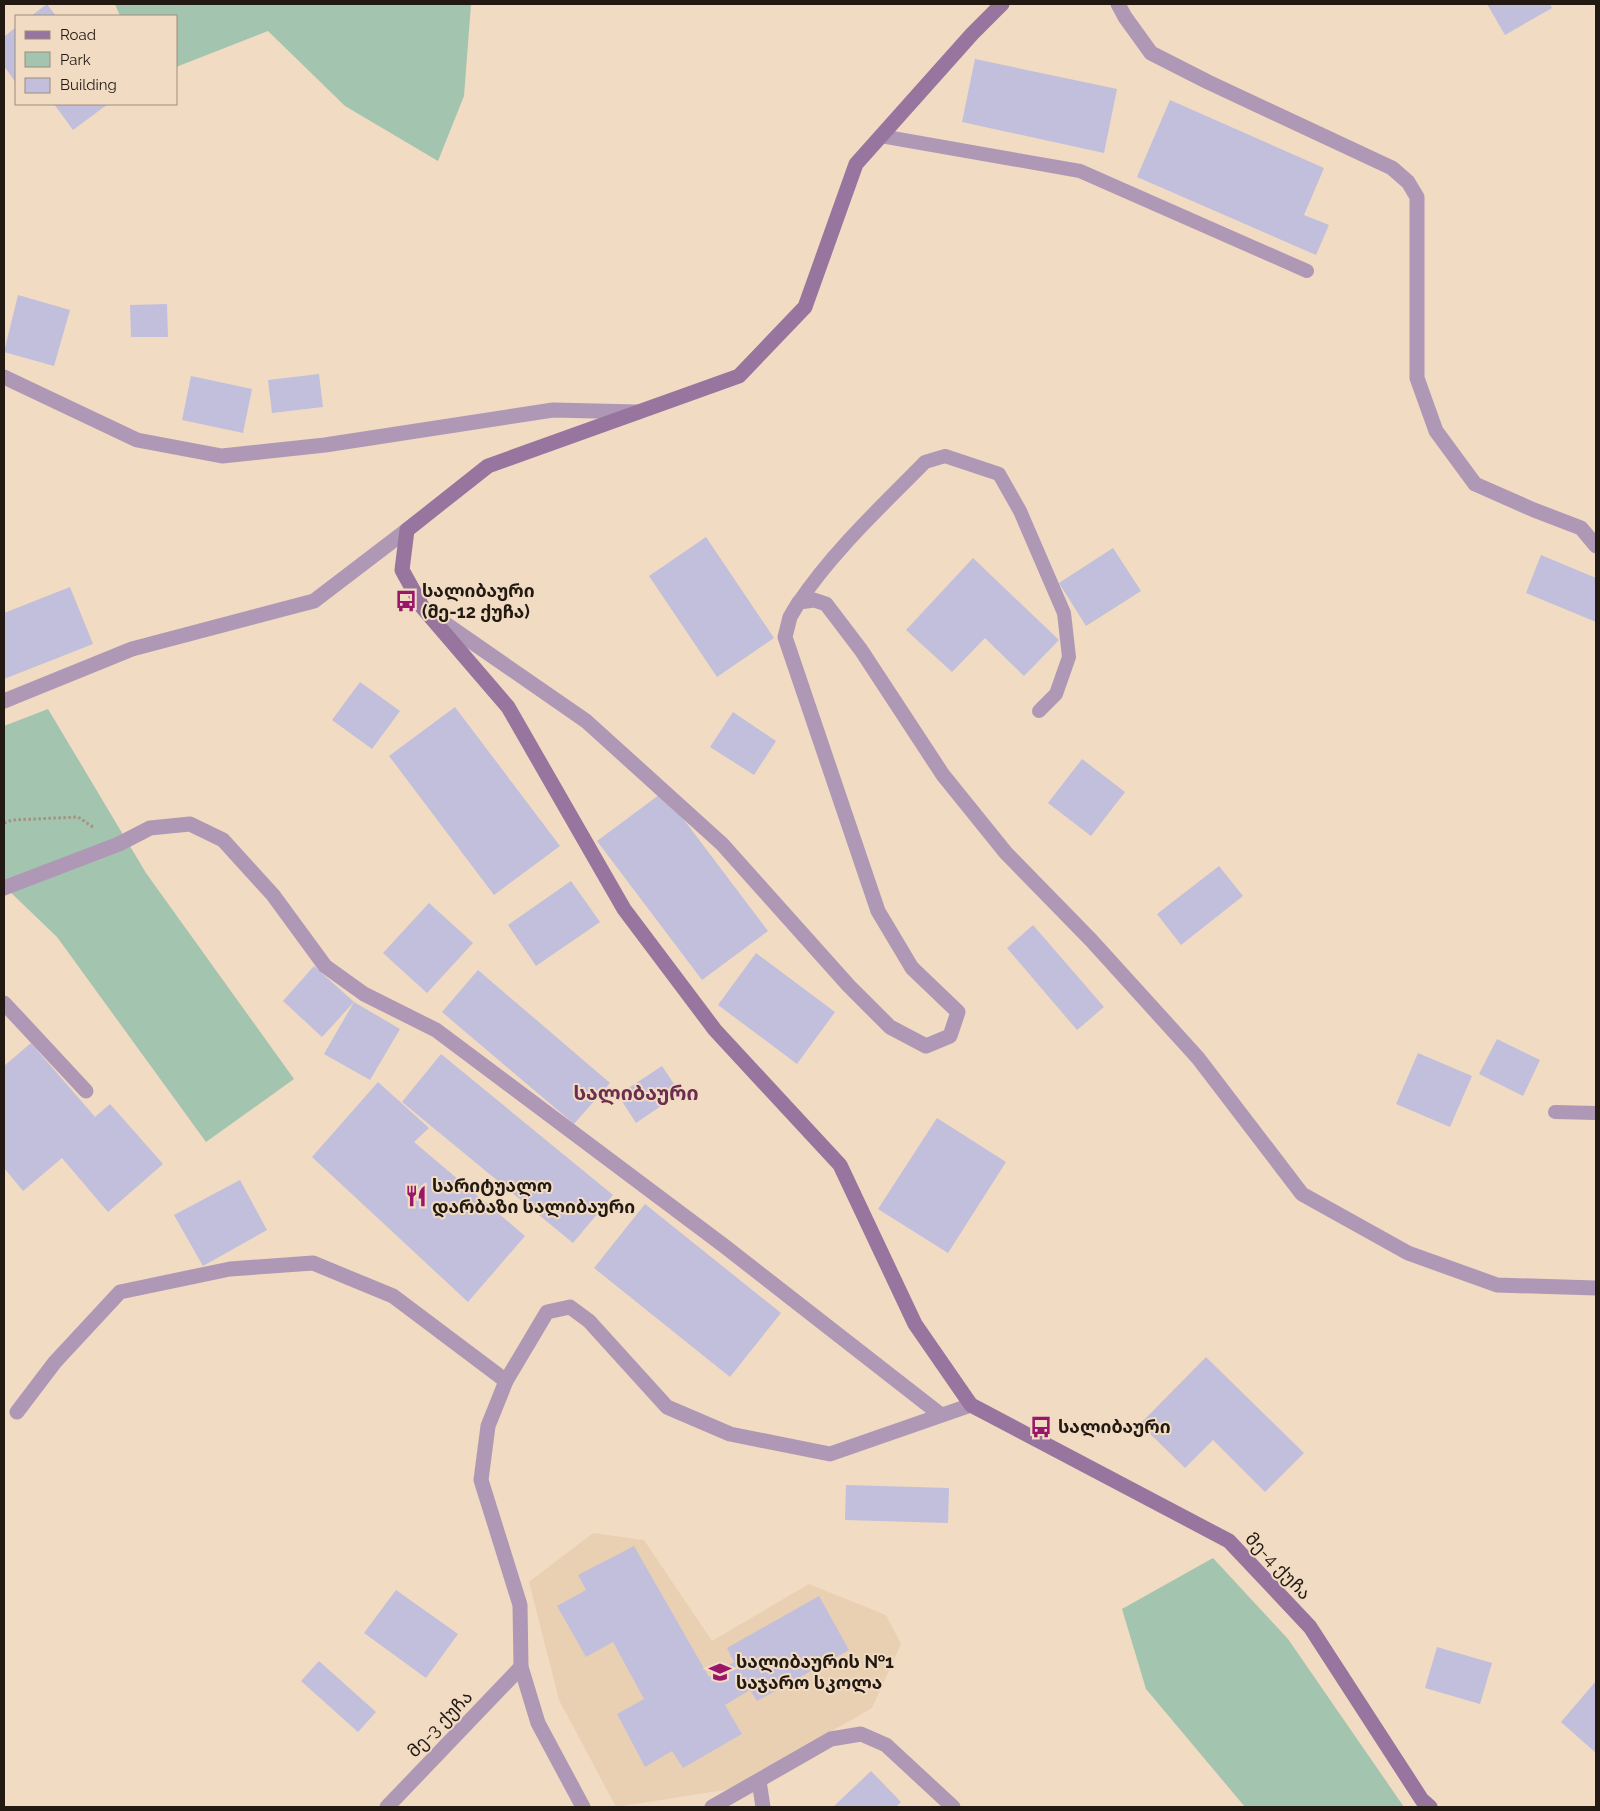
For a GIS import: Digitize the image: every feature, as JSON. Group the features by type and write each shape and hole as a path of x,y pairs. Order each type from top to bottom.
{"street":[{"path":"1118,4 1151,53 1208,82 1392,168 1408,182 1417,197 1417,378 1436,431 1475,484 1581,528 1596,546"},
{"path":"4,701 132,649 314,601 488,466 739,376 805,306 856,164 997,7"},
{"path":"4,377 137,440 222,456 325,445 553,410 638,412"},
{"path":"407,530 402,570 423,608 508,708 624,909 715,1030 840,1164 915,1324 971,1405 830,1454 730,1434 667,1407 589,1321 570,1307 548,1312 506,1381 488,1426 481,1480 520,1605 522,1667 538,1723 583,1807"},
{"path":"423,608 586,721 722,844 849,986 890,1027 926,1046 950,1036 958,1012 912,968 878,911 785,637 790,617 799,602 814,600 826,604 861,650 943,775 1006,853 1091,940 1198,1058 1302,1194 1408,1253 1497,1285 1596,1288"},
{"path":"4,888 119,844 150,828 190,824 223,840 273,895 325,966 364,994 436,1030 723,1245 941,1415"},
{"path":"4,1003 86,1091"},
{"path":"17,1412 55,1362 120,1292 230,1269 313,1263 393,1296 506,1381"},
{"name":"მე-4 ქუჩა","path":"971,1405 1229,1542 1310,1627 1422,1800 1430,1807"},
{"name":"მე-3 ქუჩა","path":"386,1807 522,1667"},
{"path":"712,1807 831,1739 861,1734 886,1745 954,1807"},
{"path":"759,1781 764,1807"}],"lane":[{"path":"881,136 1080,171 1307,271"},
{"path":"799,602 834,556 925,462 945,456 999,474 1020,511 1064,613 1069,657 1056,694 1039,711"},
{"path":"1555,1112 1596,1113"}],"path":[{"path":"4,823 12,820 78,817 119,844"}],"shaded area":[{"name":"სალიბაურის №1 საჯარო სკოლა","path":"593,1533 644,1540 712,1641 809,1584 886,1615 901,1644 872,1708 731,1789 616,1807 559,1700 529,1582"}],"green space":[{"path":"115,4 471,4 464,96 438,161 345,106 268,31 178,66 178,15 120,15"},
{"path":"48,709 146,873 294,1079 206,1142 57,937 4,886 4,726"},
{"path":"1213,1558 1288,1639 1404,1807 1245,1807 1146,1689 1122,1609"}],"building":[{"path":"47,4 55,15 32,15"},
{"path":"1487,4 1550,4 1552,8 1505,35"},
{"path":"15,28 15,82 4,66 4,37"},
{"path":"975,59 1117,89 1104,153 962,122"},
{"path":"1170,100 1324,168 1304,215 1329,225 1316,255 1137,177"},
{"path":"55,105 107,105 73,130"},
{"path":"18,295 70,310 54,366 4,352"},
{"path":"167,304 168,337 131,337 130,305"},
{"path":"319,374 323,407 272,413 268,380"},
{"path":"191,376 252,389 243,433 182,420"},
{"path":"706,537 774,638 717,677 649,576"},
{"path":"1113,548 1141,591 1086,626 1059,583"},
{"path":"1541,555 1596,578 1596,622 1526,593"},
{"path":"973,558 1059,640 1024,676 985,638 952,672 906,630"},
{"path":"70,587 93,644 4,679 4,613"},
{"path":"360,682 400,711 372,749 332,720"},
{"path":"455,707 560,846 494,895 389,756"},
{"path":"733,712 776,741 754,775 710,747"},
{"path":"1082,759 1125,792 1091,836 1048,803"},
{"path":"663,792 768,931 702,980 597,841"},
{"path":"1219,866 1243,896 1181,945 1157,914"},
{"path":"571,881 600,922 536,966 508,925"},
{"path":"429,903 473,943 427,993 383,953"},
{"path":"1033,925 1104,1007 1077,1030 1007,948"},
{"path":"756,953 835,1012 797,1064 718,1005"},
{"path":"314,966 354,1002 322,1037 283,1001"},
{"path":"478,970 610,1083 574,1124 442,1012"},
{"path":"354,1002 400,1029 370,1080 324,1054"},
{"path":"1497,1039 1540,1060 1523,1096 1479,1074"},
{"path":"31,1043 95,1117 110,1104 163,1164 108,1212 62,1158 23,1191 4,1168 4,1066"},
{"path":"1418,1053 1472,1076 1450,1127 1396,1104"},
{"path":"441,1054 613,1195 573,1243 402,1102"},
{"path":"662,1066 680,1093 636,1123 618,1095"},
{"name":"სარიტუალო დარბაზი სალიბაური","path":"378,1082 429,1128 414,1142 525,1236 468,1302 312,1157"},
{"path":"937,1118 1006,1162 948,1253 878,1209"},
{"path":"240,1180 267,1230 203,1266 174,1215"},
{"path":"645,1204 781,1313 730,1377 594,1268"},
{"path":"1206,1357 1304,1453 1265,1492 1213,1440 1185,1468 1140,1424"},
{"path":"846,1485 949,1488 948,1523 845,1520"},
{"path":"634,1546 709,1677 734,1662 727,1648 819,1596 849,1650 757,1701 750,1690 725,1705 742,1734 683,1768 672,1751 645,1767 617,1714 644,1699 613,1642 586,1657 557,1606 586,1590 578,1575"},
{"path":"396,1590 458,1634 426,1678 364,1633"},
{"path":"1437,1647 1492,1663 1480,1704 1425,1688"},
{"path":"319,1661 376,1712 358,1732 301,1681"},
{"path":"1596,1681 1596,1753 1561,1722"},
{"path":"871,1771 901,1802 896,1807 833,1807"}],"place":[{"name":"სალიბაური (მე-12 ქუჩა)","path":"406,601"},
{"name":"სარიტუალო დარბაზი სალიბაური","path":"416,1196"},
{"name":"სალიბაური","path":"1041,1427"},
{"name":"სალიბაურის №1 საჯარო სკოლა","path":"720,1672"}],"district":[{"name":"სალიბაური","path":"636,1093"}]}
